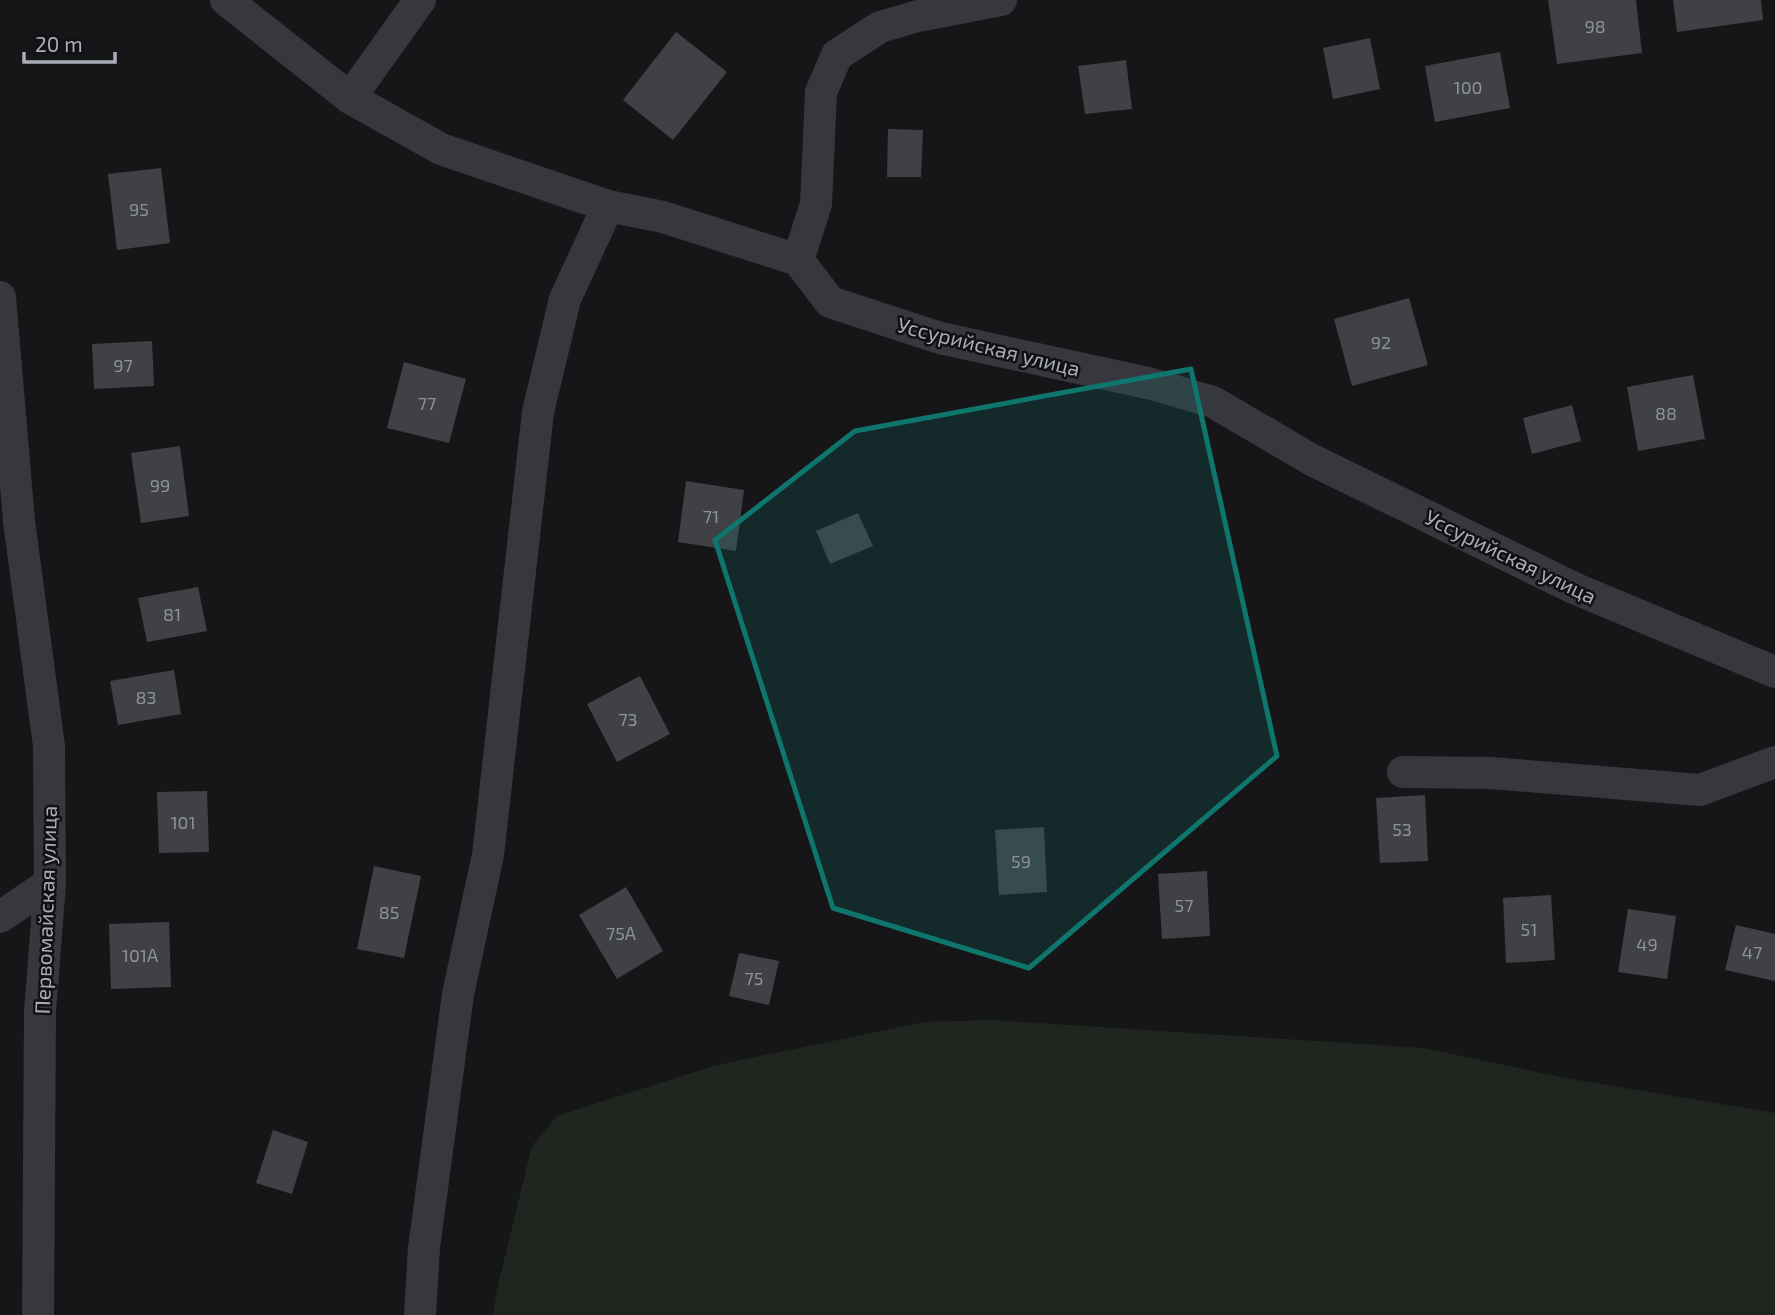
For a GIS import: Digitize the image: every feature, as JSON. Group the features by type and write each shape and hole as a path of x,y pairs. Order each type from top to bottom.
{"street":[{"path":"226,0 350,98 440,149 608,206 663,217 799,260 816,204 821,92 837,55 880,27 918,16 1001,0"},
{"path":"350,98 420,0"},
{"path":"421,1315 424,1248 458,994 488,855 538,412 565,299 608,206"},
{"name":"Уссурийская улица","path":"799,260 830,302 940,338 1152,384 1213,402 1312,460 1576,589 1775,672"},
{"name":"Первомайская улица","path":"0,297 19,521 49,746 50,883 40,1012 38,1315"},
{"path":"1403,772 1491,773 1700,790 1775,762"},
{"path":"0,917 50,883"}],"highlighted area":[{"path":"1191,369 1277,756 1029,968 833,908 715,540 855,431"}],"shaded area":[{"path":"992,1020 1423,1048 1571,1079 1775,1113 1775,1315 493,1315 532,1146 557,1116 713,1066 924,1022"}],"building":[{"path":"1548,0 1636,0 1642,53 1557,64"},
{"path":"1673,0 1761,0 1763,20 1677,32"},
{"path":"676,32 727,72 673,140 623,100"},
{"path":"1370,38 1380,89 1333,99 1323,48"},
{"path":"1500,52 1510,108 1435,122 1425,66"},
{"path":"1126,60 1132,109 1085,114 1078,66"},
{"path":"888,129 923,130 921,177 887,177"},
{"path":"161,168 170,243 117,250 108,174"},
{"path":"1409,298 1428,365 1352,386 1334,319"},
{"path":"152,341 154,386 94,389 92,344"},
{"path":"404,362 466,379 449,443 387,428"},
{"path":"1693,375 1705,439 1638,451 1627,387"},
{"path":"1572,405 1581,441 1532,454 1523,418"},
{"path":"180,446 189,516 141,523 131,453"},
{"path":"686,481 744,490 736,551 678,542"},
{"path":"858,513 873,546 830,564 816,531"},
{"path":"198,587 207,631 147,642 138,598"},
{"path":"174,670 181,714 118,725 110,681"},
{"path":"640,676 670,734 617,762 587,704"},
{"path":"207,791 209,852 159,853 157,792"},
{"path":"1425,795 1428,861 1380,863 1376,798"},
{"path":"1044,827 1047,892 999,895 995,830"},
{"path":"374,866 421,876 404,958 357,949"},
{"path":"1207,871 1210,936 1162,939 1158,874"},
{"path":"626,887 663,951 617,979 579,915"},
{"path":"1551,895 1555,960 1506,963 1503,898"},
{"path":"1628,909 1676,916 1667,979 1618,972"},
{"path":"169,922 171,987 111,989 109,924"},
{"path":"1736,925 1775,934 1775,981 1725,970"},
{"path":"739,953 779,961 769,1005 729,996"},
{"path":"273,1130 308,1142 292,1194 256,1183"}]}
